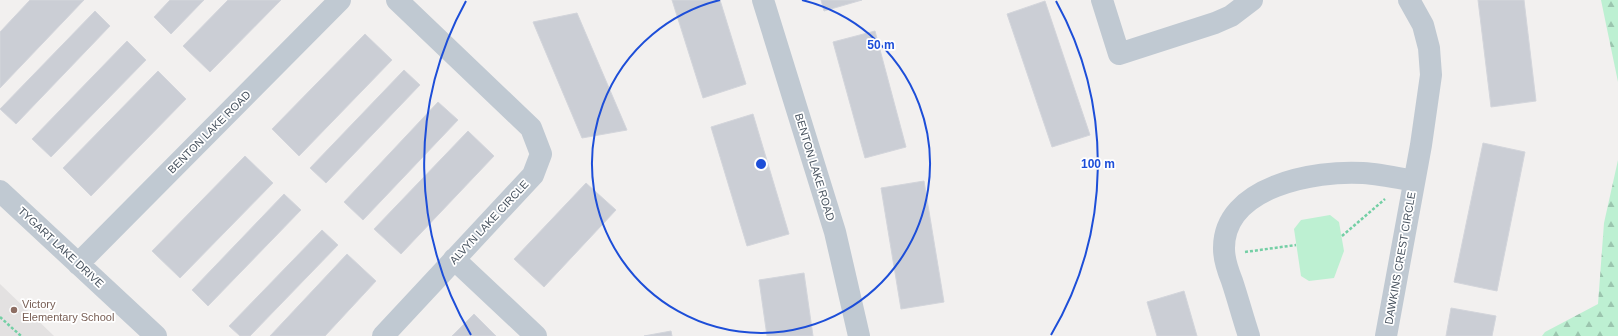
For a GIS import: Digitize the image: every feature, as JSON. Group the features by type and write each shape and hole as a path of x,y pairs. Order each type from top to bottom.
{"street":[{"name":"BENTON LAKE ROAD","path":"78,264 340,0"},
{"name":"ALVYN LAKE CIRCLE","path":"382,336 533,175 541,154 531,128 397,0"},
{"name":"BENTON LAKE ROAD","path":"763,0 835,232 859,336"},
{"path":"1102,0 1120,54 1215,23 1231,16 1252,0"},
{"name":"DAWKINS CREST CIRCLE","path":"1386,336 1431,76 1429,48 1423,25 1409,0"},
{"name":"DAWKINS CREST CIRCLE","path":"1249,336 1224,255 1225,234 1231,221 1239,210 1248,202 1287,182 1311,176 1337,173 1364,173 1414,181"},
{"name":"TYGART LAKE DRIVE","path":"0,191 156,336"},
{"path":"454,259 536,336"}],"path":[{"path":"1342,236 1388,196 1414,181"},
{"path":"1224,255 1296,245"},
{"path":"0,317 20,336"}],"shaded area":[{"name":"Victory Elementary School","path":"0,284 54,336 0,336"}],"green space":[{"path":"1601,0 1618,0 1618,82"},
{"path":"1618,160 1618,336 1542,336 1545,332 1598,304 1604,223"},
{"path":"1330,215 1339,222 1344,251 1334,278 1309,281 1301,276 1294,229 1301,220"}],"building":[{"path":"30,0 84,0 0,88 0,32"},
{"path":"170,0 204,0 171,34 154,17"},
{"path":"228,0 281,0 210,72 183,46"},
{"path":"672,0 720,0 746,84 703,98"},
{"path":"821,0 862,0 824,11"},
{"path":"1478,0 1524,0 1536,101 1491,107"},
{"path":"1045,1 1090,135 1052,147 1007,14"},
{"path":"95,11 110,26 16,124 0,109"},
{"path":"577,13 627,130 582,138 533,22"},
{"path":"875,31 906,147 865,158 833,42"},
{"path":"365,34 392,60 299,156 272,129"},
{"path":"127,41 146,60 51,157 32,139"},
{"path":"404,70 420,85 326,183 310,168"},
{"path":"158,71 186,99 91,196 63,168"},
{"path":"438,102 458,120 363,220 344,202"},
{"path":"753,114 789,234 747,246 711,127"},
{"path":"468,131 494,156 401,254 374,229"},
{"path":"1483,143 1525,152 1497,291 1454,282"},
{"path":"245,156 273,183 180,278 152,251"},
{"path":"924,181 944,302 901,309 881,188"},
{"path":"586,183 616,210 544,287 514,259"},
{"path":"284,194 301,210 208,306 192,290"},
{"path":"322,230 338,245 250,336 240,336 229,326"},
{"path":"347,254 376,281 325,336 270,336"},
{"path":"804,273 813,336 767,336 759,280"},
{"path":"1184,291 1197,336 1157,336 1147,302"},
{"path":"1451,308 1496,316 1492,336 1446,336"},
{"path":"474,314 496,336 452,336"},
{"path":"671,331 672,336 644,336"}],"place":[{"name":"Victory Elementary School","path":"14,310"}]}
